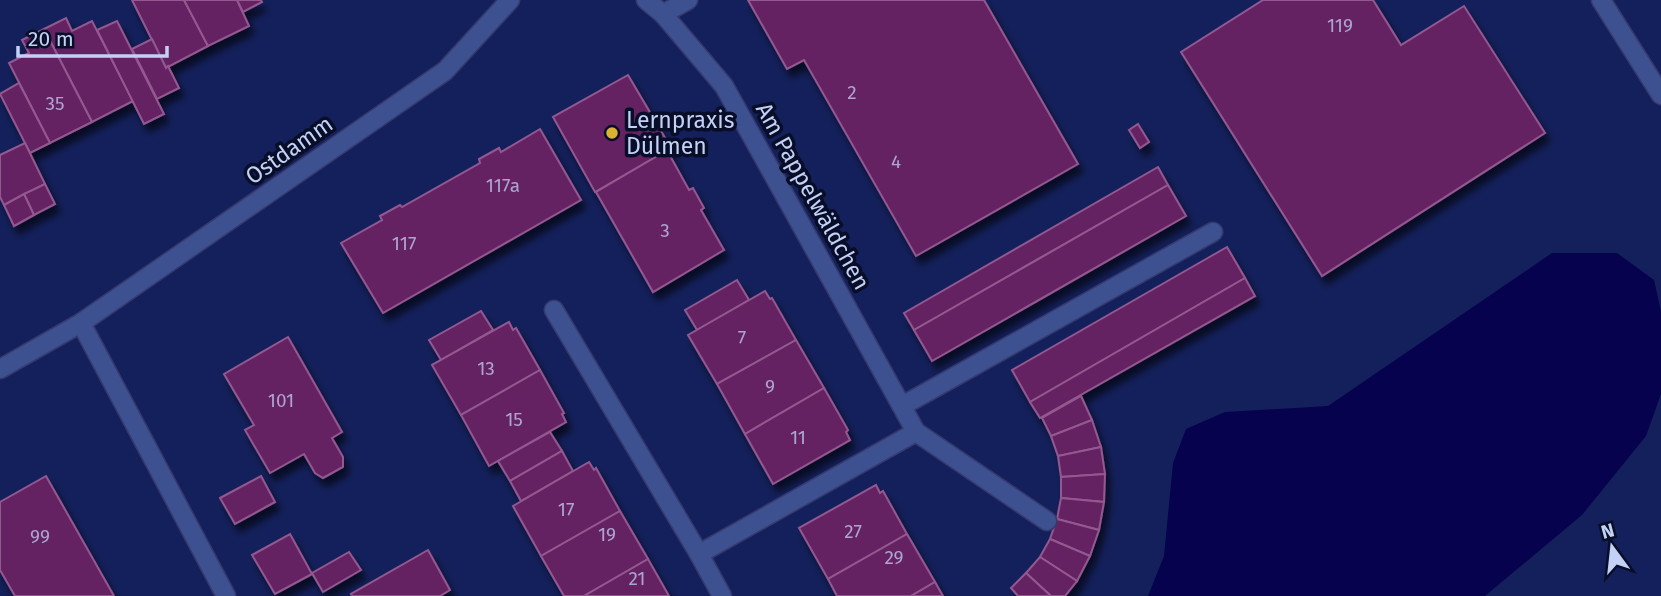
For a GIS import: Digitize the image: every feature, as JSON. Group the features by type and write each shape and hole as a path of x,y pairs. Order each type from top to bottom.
{"street":[{"name":"Ostdamm","path":"0,369 81,323 445,71 510,0"},
{"name":"Am Pappelwäldchen","path":"646,0 663,14 724,86 916,432 1047,521"},
{"path":"663,14 688,0"},
{"path":"1601,0 1661,95"},
{"path":"902,405 1213,232"},
{"path":"554,310 722,596"},
{"path":"81,323 226,596"},
{"path":"699,554 916,432"}],"shaded area":[{"path":"1552,253 1617,253 1654,280 1661,311 1661,394 1646,436 1582,515 1485,596 1148,596 1164,556 1173,463 1186,429 1225,412 1328,406"}],"building":[{"path":"132,0 184,0 208,46 166,68"},
{"path":"184,0 237,0 249,26 208,46"},
{"path":"237,0 261,0 262,2 243,12"},
{"path":"748,0 984,0 1078,164 916,256 804,60 787,69"},
{"path":"1263,0 1373,0 1401,45 1464,6 1545,133 1322,276 1181,52"},
{"path":"66,18 72,31 92,21 133,101 92,122 44,29"},
{"path":"117,21 164,114 144,124 97,30"},
{"path":"44,29 92,122 50,143 9,63 29,53 22,40"},
{"path":"152,39 179,88 157,99 132,49"},
{"name":"Lernpraxis Dülmen","path":"628,75 671,148 595,192 553,117"},
{"path":"19,83 50,143 30,153 0,94"},
{"path":"1138,124 1149,142 1140,148 1129,130"},
{"path":"540,129 581,200 383,313 341,243 382,220 380,216 400,205 402,207 480,163 479,159 499,148 501,152"},
{"path":"25,143 45,184 4,205 0,197 0,155"},
{"path":"671,148 668,152 689,190 693,188 704,208 701,210 724,250 653,292 596,192"},
{"path":"1158,167 1168,185 914,330 904,313"},
{"path":"45,184 55,204 34,215 24,194"},
{"path":"1168,185 1186,216 932,361 914,330"},
{"path":"24,194 34,215 14,226 4,205"},
{"path":"1227,247 1245,278 1030,402 1012,370"},
{"path":"1245,278 1255,296 1040,418 1030,402"},
{"path":"737,280 749,300 697,330 685,310"},
{"path":"765,291 770,299 772,298 796,340 717,384 688,335"},
{"path":"481,311 493,330 441,360 429,340"},
{"path":"509,322 513,330 516,328 540,370 461,415 432,365"},
{"path":"288,337 342,432 332,438 343,457 343,467 323,478 315,473 304,454 270,473 245,430 254,425 224,374"},
{"path":"796,340 824,388 745,434 717,384"},
{"path":"540,370 564,413 562,414 566,422 489,466 461,415"},
{"path":"824,388 848,430 846,432 850,440 773,484 745,434"},
{"path":"1081,396 1092,420 1051,436 1042,418"},
{"path":"1092,420 1101,447 1058,456 1051,436"},
{"path":"550,432 562,451 510,481 498,461"},
{"path":"1101,447 1105,474 1061,477 1058,456"},
{"path":"562,451 573,471 521,501 510,481"},
{"path":"589,462 594,470 596,468 620,511 541,556 513,506"},
{"path":"1105,474 1104,502 1061,498 1061,477"},
{"path":"46,476 114,596 15,596 0,570 0,502"},
{"path":"261,476 275,502 235,524 220,498"},
{"path":"876,485 880,493 883,491 907,534 828,579 799,528"},
{"path":"1061,498 1104,502 1099,530 1057,519"},
{"path":"620,511 648,559 584,596 564,596 541,556"},
{"path":"1057,519 1099,530 1090,556 1050,539"},
{"path":"290,534 312,574 275,594 252,555"},
{"path":"907,534 935,582 911,596 837,596 828,579"},
{"path":"1050,539 1090,556 1077,581 1040,557"},
{"path":"428,550 450,590 440,596 352,596 351,594"},
{"path":"349,552 361,570 323,592 312,573"},
{"path":"1040,557 1077,581 1065,596 1051,596 1026,573"},
{"path":"648,559 669,596 584,596"},
{"path":"1026,573 1051,596 1018,596 1011,588"},
{"path":"935,582 943,596 911,596"}],"place":[{"name":"Lernpraxis Dülmen","path":"612,133"}]}
